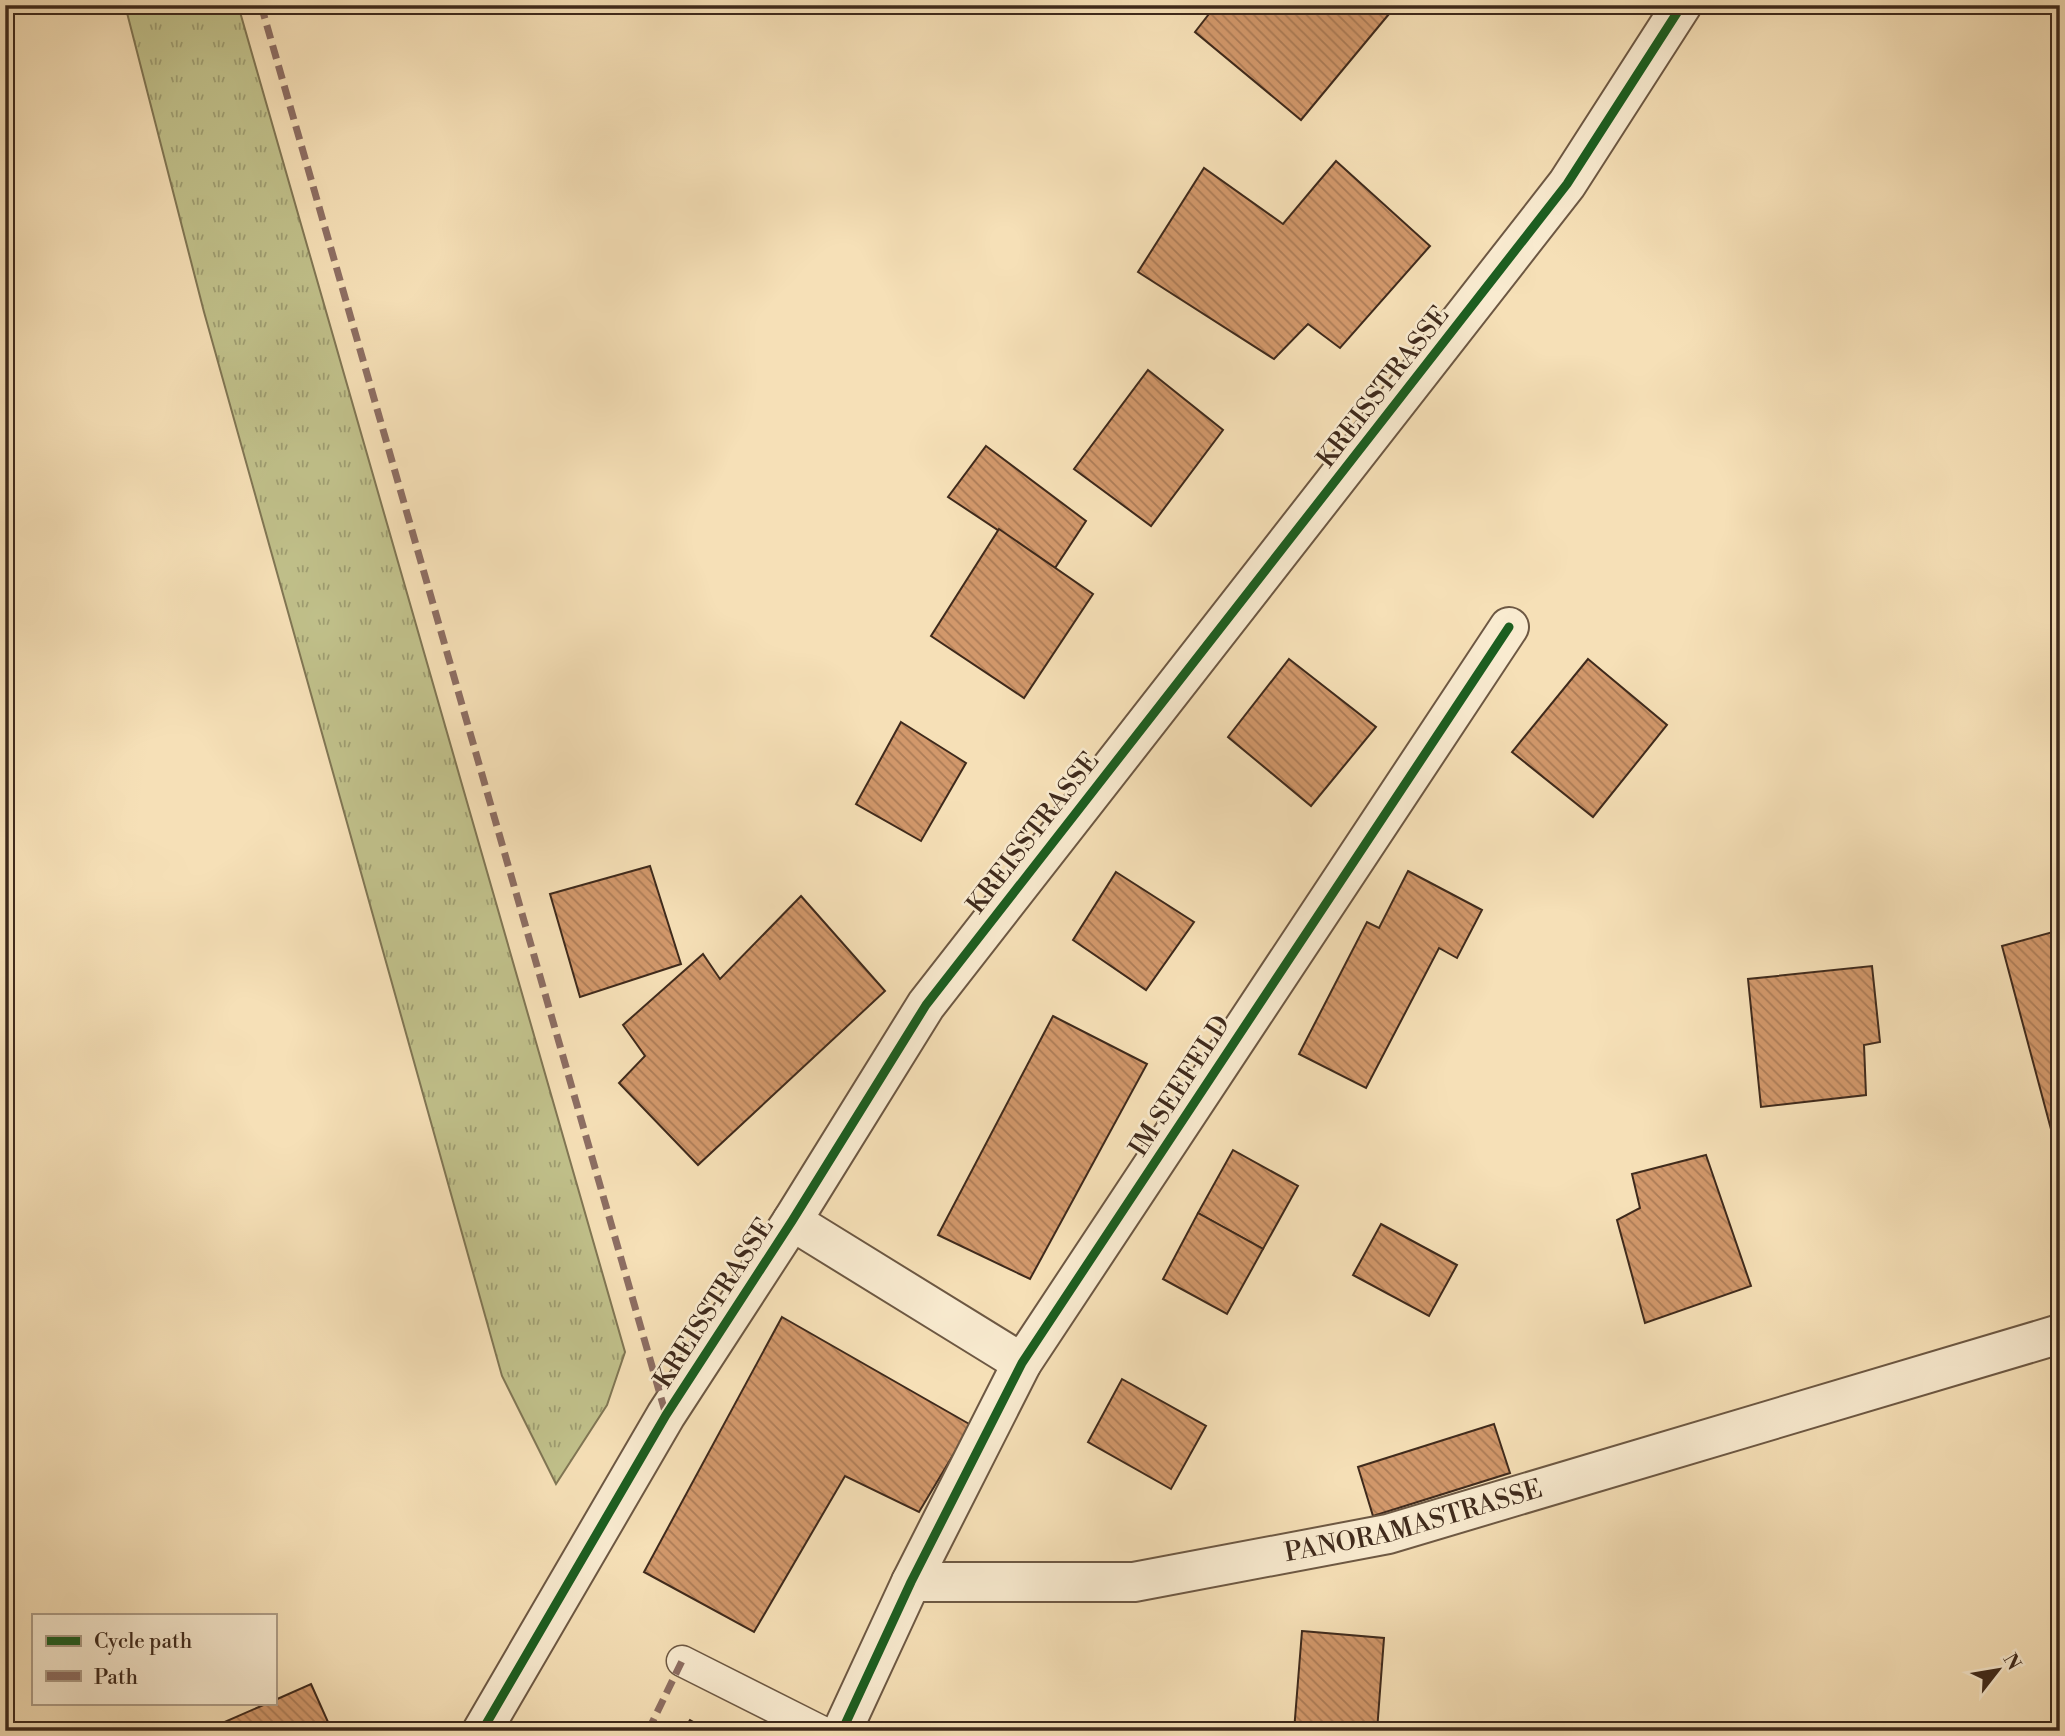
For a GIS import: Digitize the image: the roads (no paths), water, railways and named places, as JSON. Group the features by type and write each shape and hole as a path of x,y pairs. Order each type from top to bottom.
{"street":[{"name":"KREISSTRASSE","path":"482,1731 666,1415 792,1221 926,1005 1567,184 1682,5"},
{"name":"IM SEEFELD","path":"911,1582 1022,1363 1509,627"},
{"path":"792,1221 1022,1363"},
{"name":"PANORAMASTRASSE","path":"911,1582 1134,1582 1388,1534 2060,1334"},
{"path":"842,1731 911,1582"}],"lane":[{"path":"682,1661 821,1731"}]}
